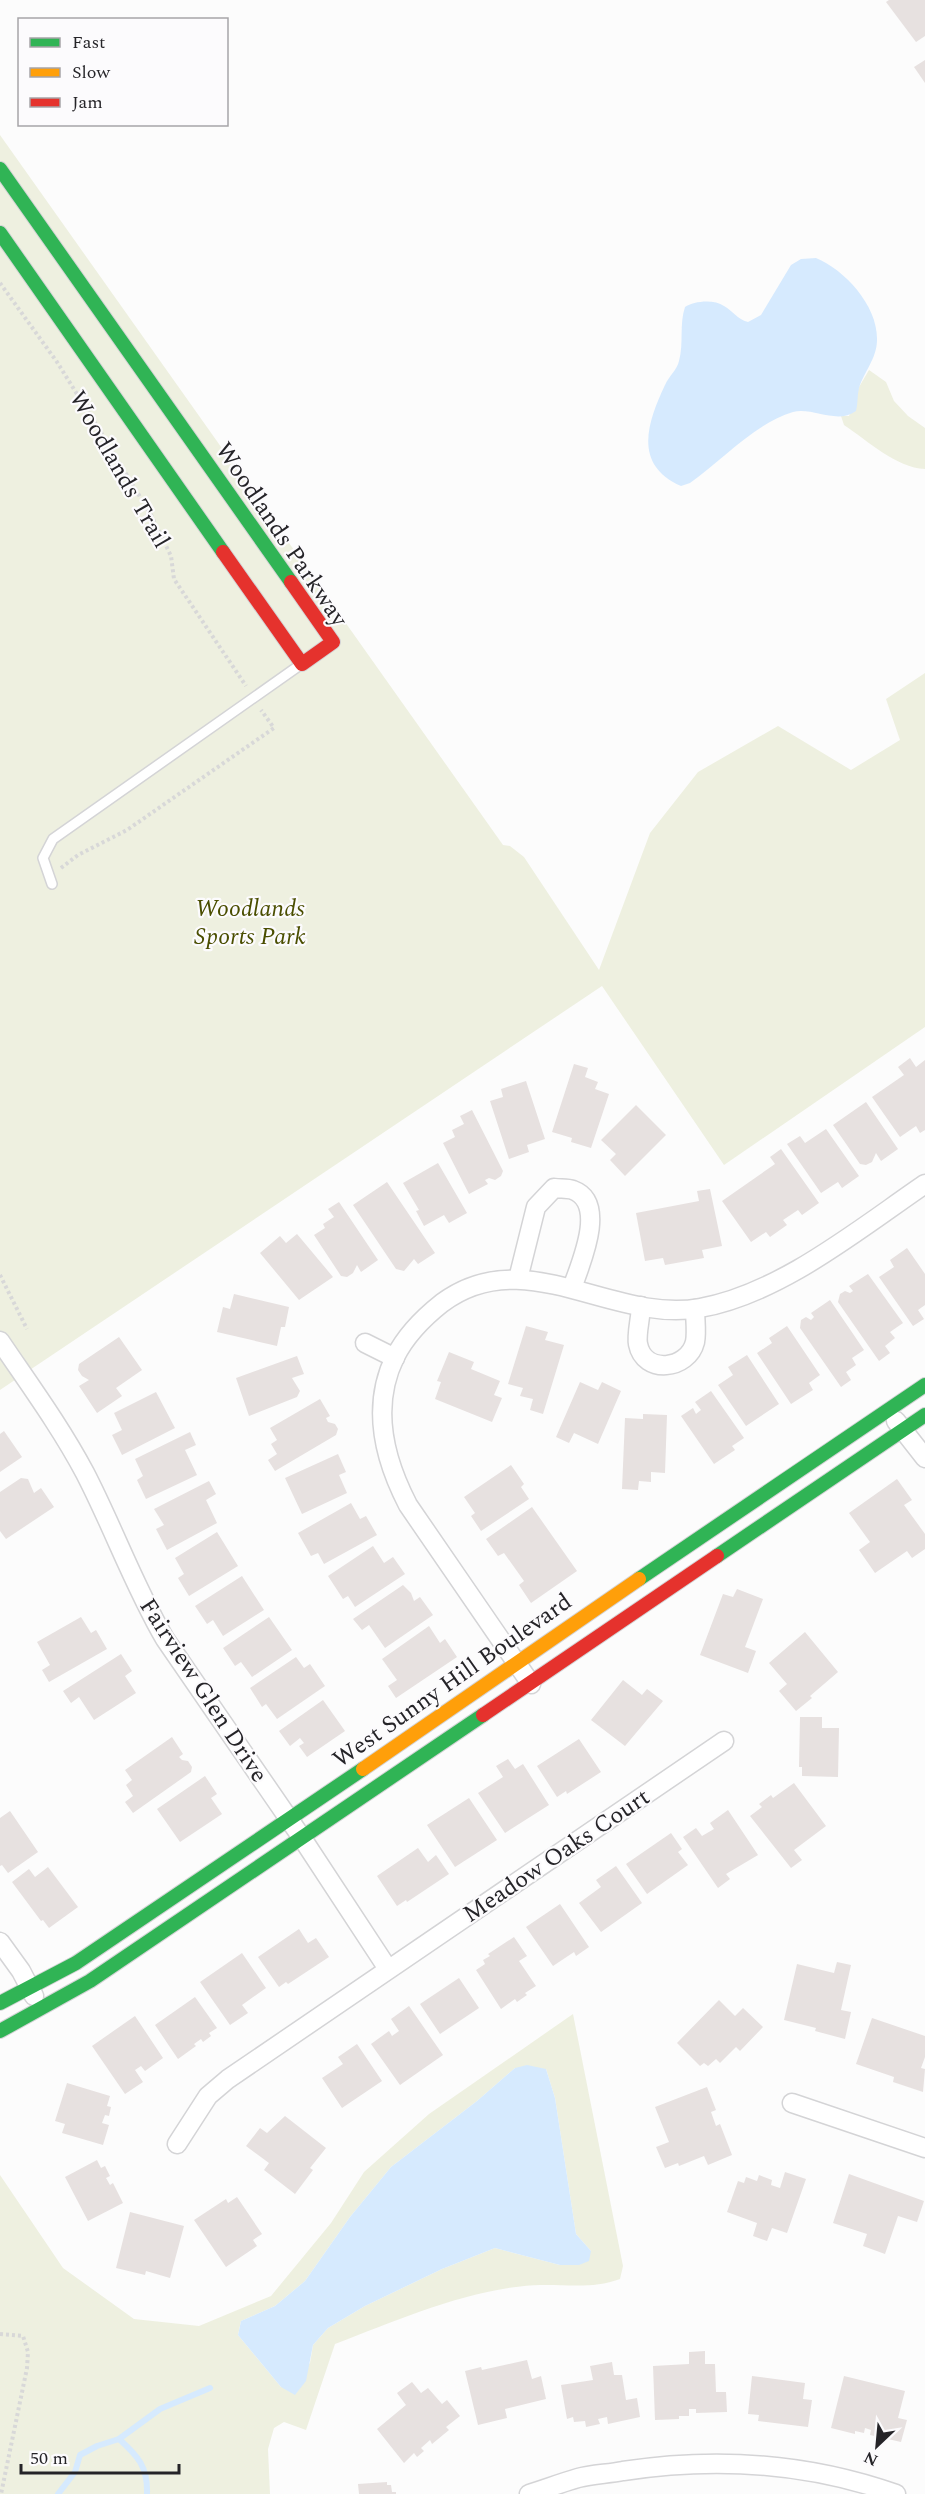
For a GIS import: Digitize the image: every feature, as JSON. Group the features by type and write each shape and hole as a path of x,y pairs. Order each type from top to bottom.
{"street":[{"name":"Woodlands Parkway","path":"0,169 333,642 302,664"},
{"path":"0,233 302,664"},
{"path":"531,1684 408,1504 394,1478 382,1426 385,1385 395,1358 413,1329 453,1295 500,1279 548,1282 611,1301 676,1311 728,1302 776,1282 925,1184"},
{"path":"518,1279 536,1207 554,1188 574,1191 586,1201 590,1220 589,1238 572,1288"},
{"path":"641,1306 638,1343 645,1358 659,1366 675,1365 686,1358 695,1342 696,1309"},
{"name":"Fairview Glen Drive","path":"0,1341 72,1448 165,1639 302,1838 388,1969"},
{"path":"365,1343 395,1358"},
{"path":"920,1389 925,1410"},
{"name":"West Sunny Hill Boulevard","path":"0,2003 76,1963 920,1389"},
{"path":"888,1411 925,1458"},
{"name":"West Sunny Hill Boulevard","path":"0,2031 90,1981 531,1684 925,1414"},
{"name":"Meadow Oaks Court","path":"177,2144 214,2090 724,1741"},
{"path":"0,1942 30,1987 41,2009"},
{"path":"792,2103 925,2148"},
{"path":"529,2494 579,2478 659,2466 694,2464 730,2464 801,2470 849,2479 896,2494"}],"lane":[{"path":"52,884 43,858 53,839 302,664"}],"path":[{"name":"Woodlands Trail","path":"0,283 57,362 152,515 171,556 174,579 248,689"},
{"path":"52,884 61,867 78,855 127,830 274,728 261,709"},
{"path":"0,1275 27,1329"},
{"path":"0,2334 24,2336 28,2352 27,2368 1,2494"}],"green space":[{"name":"Woodlands Sports Park","path":"0,135 503,845 510,846 524,857 599,970 650,833 698,772 778,726 851,770 900,740 886,699 925,673 925,1027 724,1165 602,986 0,1390"},
{"path":"869,370 886,382 894,401 908,416 925,428 925,469 893,459 844,425 841,416 849,416 859,387"},
{"path":"573,2014 623,2266 620,2279 596,2285 524,2286 475,2295 428,2309 335,2344 306,2430 284,2422 274,2428 268,2449 270,2494 0,2494 0,2175 63,2268 134,2319 199,2326 271,2296 331,2223 364,2172 429,2114","holes":["515,2068 546,2069 555,2098 576,2234 591,2251 560,2265 495,2248 442,2269 365,2306 328,2328 313,2345 310,2363 281,2387 238,2335 241,2321 275,2306 305,2281 350,2217 391,2167 477,2101"]}],"water":[{"path":"816,258 838,271 858,291 866,302 876,327 876,347 873,359 859,388 856,411 841,416 793,412 765,425 690,483 681,486 666,477 656,467 650,455 649,428 659,399 679,361 685,307 699,302 715,302 748,322 761,315 791,265 801,259"},
{"path":"527,2065 546,2069 555,2098 576,2234 591,2251 589,2261 579,2265 560,2265 495,2248 442,2269 365,2306 328,2328 313,2345 306,2381 295,2395 281,2387 238,2335 241,2321 275,2306 305,2281 350,2217 391,2167 477,2101 515,2068"}],"building":[{"path":"889,0 925,0 925,36 916,42 886,2"},
{"path":"925,60 925,83 914,67"},
{"path":"910,1058 916,1067 925,1060 925,1130 920,1133 916,1126 900,1137 872,1097 904,1075 898,1067"},
{"path":"574,1064 588,1068 585,1077 598,1082 595,1089 609,1094 591,1148 571,1142 572,1138 552,1132"},
{"path":"526,1081 545,1139 527,1145 529,1152 509,1159 490,1101 503,1097 501,1089"},
{"path":"866,1102 898,1149 881,1161 876,1153 872,1162 866,1165 860,1164 833,1125"},
{"path":"636,1105 666,1135 625,1176 610,1160 616,1154 601,1140"},
{"path":"472,1110 503,1171 501,1176 495,1180 489,1178 485,1180 488,1184 469,1194 443,1143 455,1137 452,1130 464,1124 460,1116"},
{"path":"826,1129 859,1176 842,1188 838,1182 821,1193 787,1144 800,1136 805,1143"},
{"path":"781,1149 819,1203 802,1215 798,1210 783,1220 787,1225 770,1237 766,1232 751,1242 722,1201 775,1164 770,1157"},
{"path":"438,1163 467,1213 449,1223 444,1215 424,1226 416,1211 419,1210 403,1183"},
{"path":"387,1182 435,1253 418,1264 414,1259 404,1271 396,1269 353,1205"},
{"path":"710,1189 722,1246 702,1250 704,1258 665,1265 663,1258 645,1261 636,1213 699,1201 697,1191"},
{"path":"339,1202 378,1260 361,1272 357,1265 353,1273 347,1277 341,1276 314,1235 325,1228 323,1224 334,1217 328,1209"},
{"path":"297,1234 333,1277 299,1300 260,1253 280,1236 286,1243"},
{"path":"907,1248 925,1274 925,1305 918,1310 924,1319 913,1326 879,1277 894,1267 890,1260"},
{"path":"868,1274 903,1323 890,1332 895,1338 885,1346 890,1353 879,1361 838,1302 840,1294 853,1291 849,1286"},
{"path":"234,1294 289,1307 285,1327 281,1327 277,1346 217,1332 223,1307 230,1309"},
{"path":"830,1300 864,1350 852,1358 856,1365 846,1372 851,1380 841,1387 800,1328 801,1320 806,1317 811,1320 814,1317 811,1313"},
{"path":"526,1326 548,1332 545,1340 564,1345 543,1414 530,1410 533,1399 520,1396 523,1388 508,1384"},
{"path":"787,1326 820,1375 809,1383 813,1390 791,1404 757,1353 772,1343 769,1338"},
{"path":"119,1337 142,1370 116,1388 122,1396 97,1413 79,1386 89,1380 78,1370 79,1364"},
{"path":"449,1352 474,1362 471,1369 500,1381 494,1395 502,1398 492,1422 435,1399 441,1382 437,1381"},
{"path":"747,1355 779,1404 746,1426 718,1385 733,1375 728,1367"},
{"path":"297,1356 304,1374 292,1378 300,1391 297,1397 249,1416 236,1378"},
{"path":"580,1382 598,1390 602,1382 621,1391 598,1444 574,1433 569,1443 556,1437"},
{"path":"711,1391 744,1438 732,1446 735,1450 714,1464 681,1416 693,1408 696,1414 701,1410 695,1402"},
{"path":"156,1392 175,1428 122,1455 112,1435 122,1430 114,1413"},
{"path":"320,1399 330,1416 326,1418 328,1422 335,1424 338,1429 336,1435 275,1471 268,1460 277,1454 271,1444 277,1440 270,1428"},
{"path":"643,1414 667,1415 665,1473 651,1472 651,1482 639,1481 638,1490 622,1489 625,1418 643,1419"},
{"path":"4,1431 22,1457 0,1472 0,1434"},
{"path":"190,1432 196,1445 185,1450 197,1475 146,1499 137,1480 143,1476 135,1459"},
{"path":"338,1454 346,1472 339,1475 347,1493 302,1514 285,1478"},
{"path":"511,1465 524,1484 521,1487 529,1499 481,1531 471,1516 475,1513 464,1497"},
{"path":"21,1478 28,1479 34,1493 41,1488 54,1507 6,1539 0,1531 0,1492"},
{"path":"897,1479 912,1500 904,1505 925,1534 925,1549 912,1558 907,1551 875,1573 859,1550 870,1542 849,1513"},
{"path":"209,1481 216,1494 206,1500 217,1523 167,1550 156,1529 164,1525 154,1509"},
{"path":"351,1503 360,1519 366,1516 377,1535 324,1564 318,1553 311,1556 298,1533"},
{"path":"532,1507 577,1571 531,1603 519,1585 524,1581 504,1553 498,1556 486,1539"},
{"path":"217,1532 238,1566 189,1596 178,1578 184,1574 175,1558"},
{"path":"373,1546 384,1563 393,1557 405,1574 355,1607 348,1596 343,1599 328,1576"},
{"path":"242,1576 264,1610 223,1636 213,1620 207,1624 195,1606"},
{"path":"403,1585 411,1593 414,1601 420,1597 433,1615 385,1648 369,1625 362,1630 353,1619"},
{"path":"737,1589 763,1599 745,1647 756,1651 748,1673 700,1655 723,1594 733,1597"},
{"path":"81,1617 91,1633 96,1630 107,1649 49,1682 42,1670 50,1665 37,1642"},
{"path":"269,1617 292,1650 252,1677 241,1662 235,1666 223,1648"},
{"path":"429,1626 440,1643 445,1639 457,1657 396,1698 388,1686 397,1680 382,1659"},
{"path":"805,1632 838,1672 796,1711 779,1691 787,1684 769,1663"},
{"path":"121,1654 132,1671 125,1676 136,1693 94,1720 79,1697 71,1703 63,1691"},
{"path":"296,1657 304,1668 310,1664 325,1686 277,1719 266,1704 262,1707 250,1688"},
{"path":"623,1680 642,1695 647,1689 663,1701 625,1746 591,1720"},
{"path":"323,1700 345,1731 307,1757 299,1746 304,1743 300,1738 290,1746 279,1731"},
{"path":"800,1717 822,1717 822,1728 839,1728 838,1777 802,1776 802,1767 799,1767"},
{"path":"172,1737 183,1754 179,1757 188,1761 192,1767 191,1772 133,1813 125,1802 133,1796 126,1785 132,1780 125,1770"},
{"path":"579,1739 601,1772 567,1794 566,1791 557,1797 537,1766"},
{"path":"508,1759 515,1769 523,1764 549,1805 505,1833 478,1793 503,1777 496,1766"},
{"path":"205,1776 217,1794 211,1798 222,1814 180,1842 157,1809"},
{"path":"794,1783 826,1826 794,1850 802,1860 791,1868 750,1816 762,1807 759,1804 771,1795 773,1798"},
{"path":"469,1798 497,1840 455,1867 427,1825"},
{"path":"728,1810 758,1855 726,1874 730,1879 718,1888 683,1837 696,1828 702,1836 714,1829 710,1823"},
{"path":"10,1811 38,1852 8,1873 2,1865 0,1866 0,1818"},
{"path":"671,1833 682,1849 678,1852 688,1865 647,1894 626,1864"},
{"path":"418,1848 428,1862 436,1855 449,1874 407,1902 406,1900 397,1906 377,1876"},
{"path":"616,1866 642,1903 601,1932 579,1903 601,1887 596,1880"},
{"path":"48,1867 78,1907 49,1928 43,1920 41,1921 12,1882 29,1869 35,1877"},
{"path":"560,1904 589,1947 576,1956 574,1952 553,1966 526,1927"},
{"path":"299,1929 308,1943 316,1938 329,1957 288,1984 286,1982 279,1987 258,1957"},
{"path":"514,1937 527,1956 519,1961 536,1986 517,2002 515,1999 501,2009 476,1970 485,1964 483,1960 490,1956 488,1954"},
{"path":"242,1953 266,1988 242,2005 248,2013 230,2025 200,1982"},
{"path":"837,1962 851,1965 841,2010 851,2012 845,2039 815,2031 816,2028 784,2020 797,1964 834,1973"},
{"path":"459,1978 479,2008 440,2034 420,2004"},
{"path":"195,1997 217,2028 209,2033 211,2036 203,2042 201,2039 194,2044 196,2046 178,2059 155,2025"},
{"path":"719,2000 735,2016 743,2008 763,2027 740,2051 736,2047 720,2063 716,2059 708,2066 704,2063 700,2066 677,2043"},
{"path":"409,2006 443,2055 400,2085 371,2044 389,2031 392,2036 399,2031 391,2019"},
{"path":"135,2016 163,2058 145,2071 141,2066 135,2070 143,2082 125,2094 92,2046"},
{"path":"872,2018 925,2036 925,2057 921,2068 925,2069 923,2092 893,2082 894,2077 856,2064"},
{"path":"357,2044 382,2081 342,2108 322,2078 343,2064 338,2057"},
{"path":"67,2083 110,2096 107,2106 111,2107 109,2116 105,2115 102,2123 109,2125 103,2145 62,2133 65,2124 55,2121"},
{"path":"707,2087 716,2110 711,2112 716,2126 720,2124 732,2155 708,2165 704,2156 679,2166 678,2163 665,2168 656,2147 669,2142 655,2107"},
{"path":"285,2116 326,2148 310,2168 313,2170 295,2194 264,2170 269,2163 246,2146 260,2128 267,2133"},
{"path":"97,2160 101,2168 105,2166 110,2176 106,2178 110,2185 113,2183 123,2203 88,2221 65,2177"},
{"path":"785,2172 806,2179 787,2233 772,2228 767,2241 753,2236 757,2223 727,2212 738,2181 744,2183 746,2177 757,2181 759,2175 772,2180 771,2185 780,2188"},
{"path":"849,2174 924,2201 917,2222 898,2216 885,2254 863,2246 867,2234 833,2223"},
{"path":"237,2197 262,2234 253,2240 257,2246 226,2267 194,2220 226,2199 228,2203"},
{"path":"130,2212 184,2226 170,2278 146,2271 145,2275 116,2268"},
{"path":"705,2351 705,2364 715,2364 716,2392 726,2392 727,2412 696,2413 696,2409 689,2409 689,2416 679,2416 679,2419 655,2420 653,2366 689,2364 689,2352"},
{"path":"527,2360 532,2379 541,2376 546,2399 505,2409 507,2418 478,2425 465,2371 481,2367 482,2370"},
{"path":"612,2362 614,2375 622,2375 626,2400 637,2398 640,2417 608,2424 607,2417 598,2419 600,2424 586,2427 585,2421 574,2422 573,2417 567,2419 561,2385 593,2380 590,2366"},
{"path":"752,2376 805,2383 803,2399 812,2400 808,2427 758,2421 759,2415 748,2414"},
{"path":"844,2376 905,2391 898,2418 907,2420 901,2442 870,2435 871,2430 865,2428 864,2433 855,2431 855,2434 831,2428"},
{"path":"412,2382 421,2393 428,2388 442,2404 447,2400 460,2416 446,2427 449,2430 432,2444 430,2440 421,2448 424,2451 417,2457 414,2453 404,2463 377,2429 406,2405 397,2393"},
{"path":"387,2482 387,2485 391,2485 392,2492 396,2494 359,2494 358,2484"}],"waterway":[{"path":"119,2439 160,2409 210,2388"},
{"path":"58,2494 75,2472 80,2455 97,2446 119,2439 132,2451 144,2469 147,2494"}],"traffic: fast":[{"path":"0,169 291,582"},
{"path":"0,233 223,552"},
{"path":"639,1579 925,1385"},
{"path":"717,1556 925,1415"},
{"path":"0,2031 90,1981 483,1715"},
{"path":"0,2003 76,1963 363,1769"}],"traffic: slow":[{"path":"363,1769 639,1579"}],"traffic: jam":[{"path":"223,552 302,664 333,642 291,582"},
{"path":"483,1715 717,1556"}]}
